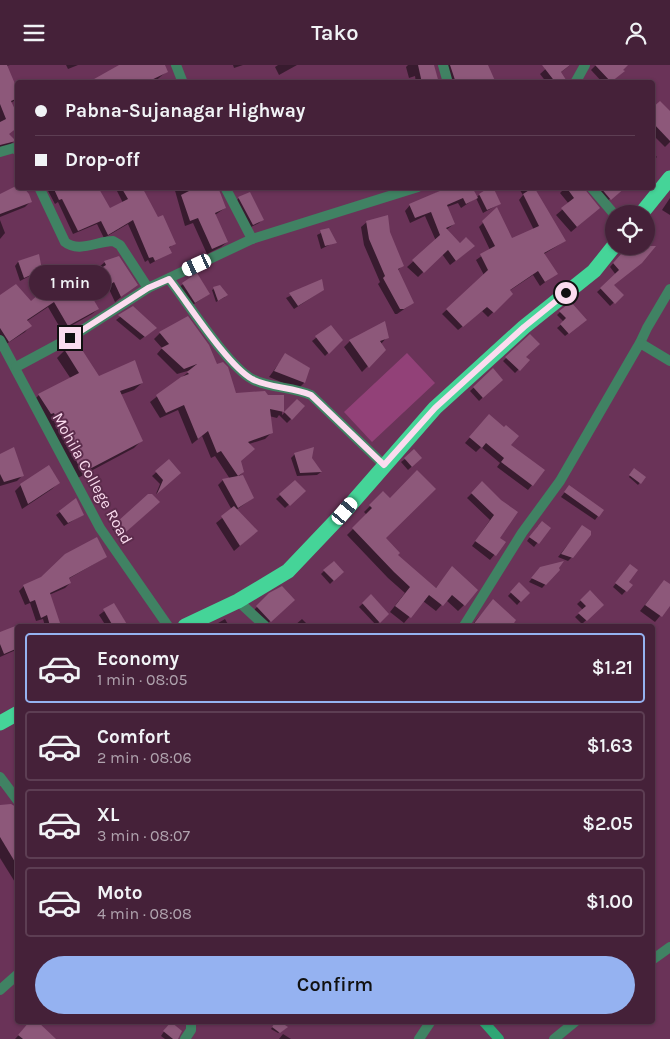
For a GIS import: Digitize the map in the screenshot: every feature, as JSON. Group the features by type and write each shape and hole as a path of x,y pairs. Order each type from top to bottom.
{"highway":[{"path":"648,205 670,178"},
{"path":"189,624 238,601 288,571 345,511 435,408 524,327 594,271 607,255"},
{"path":"0,723 15,715"}],"street":[{"path":"176,65 183,80"},
{"path":"443,65 447,80"},
{"path":"577,80 585,65"},
{"path":"0,152 15,149"},
{"path":"39,190 65,242 71,247 78,247 113,241 120,245 148,288"},
{"path":"227,190 252,239"},
{"path":"16,367 70,338 148,288 252,239 408,190"},
{"path":"594,190 606,205"},
{"path":"169,279 237,368 253,379 296,389 311,395 384,465"},
{"path":"465,624 522,533 560,481 602,412 631,356 670,289"},
{"name":"Mohila College Road","path":"0,340 100,527 167,624"},
{"path":"640,343 670,361"},
{"path":"238,601 262,624"},
{"path":"0,777 15,797"},
{"path":"655,958 670,947"},
{"path":"0,990 15,978"},
{"path":"185,1039 191,1030 191,1024"},
{"path":"419,1039 429,1024"},
{"path":"486,1024 499,1039"},
{"path":"554,1039 572,1024"}],"shaded area":[{"path":"0,65 670,65 670,1039 0,1039"},
{"path":"407,353 435,383 372,442 344,412"}],"building":[{"path":"0,65 7,65 15,84 15,99 11,101 15,110 15,129 9,134 15,141 0,145 0,122 6,119 0,104"},
{"path":"119,65 165,65 168,72 151,80 92,80"},
{"path":"418,65 434,65 438,80 421,80"},
{"path":"450,65 488,65 495,80 455,80"},
{"path":"542,65 570,65 561,72 566,80 554,80"},
{"path":"595,65 628,65 623,70 625,71 614,80 609,80"},
{"path":"660,101 670,111 670,141 655,125 655,105"},
{"path":"15,186 15,190 26,190 32,202 0,214 0,194"},
{"path":"54,190 100,190 110,208 128,199 123,190 144,190 158,217 163,215 176,244 169,247 172,253 155,261 153,257 149,258 133,220 108,235 101,221 78,231 62,199 59,200"},
{"path":"191,190 219,190 226,208 215,213 228,242 212,249 198,218 190,221 181,195"},
{"path":"442,190 474,190 478,198 466,204 463,198 447,205 455,224 446,228 460,243 466,237 475,246 456,261 448,250 424,273 412,260 440,235 431,212 415,218 409,204"},
{"path":"485,190 494,190 501,204 487,210 479,194"},
{"path":"529,190 536,190 566,241 544,253 558,274 545,282 538,271 510,290 513,294 494,313 487,307 463,327 446,309 488,270 480,254 495,246 482,221 497,207 512,238 539,226 523,194"},
{"path":"568,190 585,190 600,208 577,227 561,208 574,198"},
{"path":"603,190 623,190 611,200"},
{"path":"250,192 264,220 253,225 238,197"},
{"path":"388,215 390,232 404,266 398,269 414,303 404,309 400,309 383,278 385,276 369,239 366,221"},
{"path":"329,228 337,243 325,246 320,230"},
{"path":"39,254 42,270 24,278 18,261"},
{"path":"620,255 649,255 642,263 614,285 624,295 615,304 600,288 619,270 613,263"},
{"path":"119,256 138,285 121,297 114,282 92,297 99,309 68,326 54,302 27,320 32,326 9,342 0,328 0,295 16,284 31,301 56,279 68,298 90,287 85,278 106,265 104,261"},
{"path":"197,273 210,294 195,303 182,283"},
{"path":"322,279 324,290 298,306 289,293"},
{"path":"220,285 228,295 218,301 213,287"},
{"path":"571,302 587,320 569,334 560,324 566,318 559,311"},
{"path":"133,306 157,328 145,337 118,315"},
{"path":"188,316 209,345 217,364 223,362 228,367 236,393 265,391 268,395 284,395 284,412 270,409 273,433 248,442 255,449 241,461 244,472 238,476 221,451 217,453 208,431 198,439 184,405 166,413 156,395 181,377 189,374 187,372 197,364 184,369 161,348 169,344 159,332"},
{"path":"385,321 389,338 380,341 386,350 369,368 349,340"},
{"path":"331,325 343,340 329,354 315,336"},
{"path":"530,334 540,344 526,357 530,360 520,371 505,357"},
{"path":"77,342 99,376 135,360 143,383 120,391 143,441 82,473 54,413 51,414 38,394 79,373 64,349"},
{"path":"285,353 310,368 305,383 274,371"},
{"path":"493,368 503,380 483,398 473,387"},
{"path":"297,399 305,406 292,420 284,412"},
{"path":"489,414 504,427 506,425 519,436 511,445 545,470 533,486 501,462 504,458 486,443 482,448 469,437"},
{"path":"14,447 24,476 4,482 0,474 0,454"},
{"path":"314,447 312,458 322,472 300,473 294,453"},
{"path":"414,449 422,458 412,467 404,458"},
{"path":"169,459 181,473 157,494 163,480 155,471"},
{"path":"49,465 60,483 28,504 20,484"},
{"path":"634,468 646,477 641,484 629,475"},
{"path":"417,470 436,489 386,538 400,553 398,555 436,588 452,566 478,590 465,606 452,595 443,606 429,595 411,618 395,606 410,587 352,528 372,508 369,505 383,491 390,498"},
{"path":"243,475 254,498 238,508 222,479"},
{"path":"295,480 306,491 290,506 279,494"},
{"path":"482,481 501,500 518,512 500,538 506,542 496,556 475,541 494,515 471,493"},
{"path":"569,485 604,510 599,517 564,492"},
{"path":"148,494 152,494 160,502 126,532 117,522"},
{"path":"76,498 84,515 68,523 59,511"},
{"path":"234,506 258,531 240,546 221,516"},
{"path":"542,521 551,528 539,544 529,537"},
{"path":"582,525 591,531 591,535 573,558 561,554"},
{"path":"97,537 107,557 69,578 71,583 50,593 60,624 49,624 47,615 41,618 35,600 30,602 23,585 41,577 65,554"},
{"path":"334,561 344,572 334,581 323,570"},
{"path":"564,561 559,568 560,570 546,585 531,578 540,567"},
{"path":"630,564 638,570 629,582 633,585 627,592 615,583"},
{"path":"664,580 670,584 670,606 662,617 645,605"},
{"path":"519,582 530,593 521,602 510,592"},
{"path":"282,586 295,600 271,622 256,606 269,593"},
{"path":"590,590 604,605 587,621 578,613 586,606 580,600"},
{"path":"371,594 389,614 380,623 362,603"},
{"path":"493,599 516,620 513,624 474,624"},
{"path":"114,603 127,624 112,624 103,609"},
{"path":"15,626 15,649 4,654 0,644 0,632"},
{"path":"11,804 15,806 15,862 0,837 0,805"},
{"path":"27,1024 40,1024 56,1039 23,1039 18,1035"},
{"path":"169,1024 173,1024 182,1031 178,1039 173,1039 163,1031"},
{"path":"274,1024 284,1024 288,1027 280,1033 272,1027"}],"route":[{"path":"70,338 148,288 169,279 237,368 253,379 296,389 311,395 384,465 435,408 524,327 566,293"}]}
